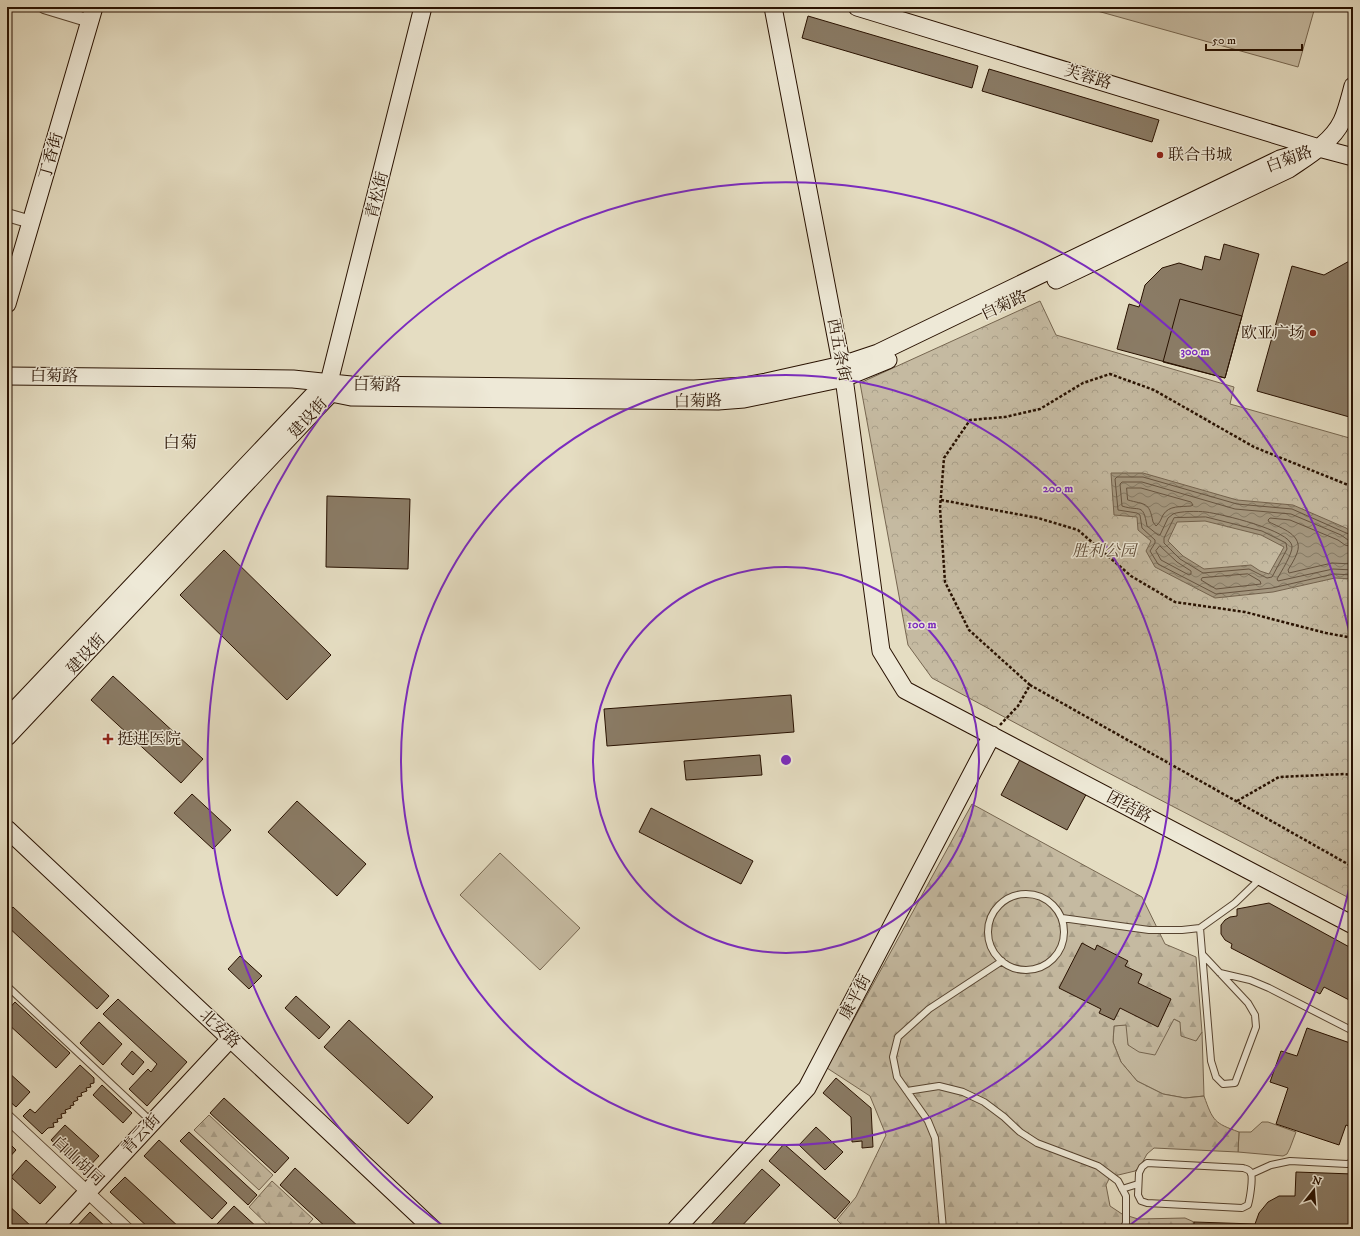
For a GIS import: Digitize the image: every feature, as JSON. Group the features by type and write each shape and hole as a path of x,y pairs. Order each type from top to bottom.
{"street":[{"path":"44,7 92,14"},
{"name":"青松街","path":"326,388 336,358 423,7"},
{"name":"西五条街","path":"772,7 843,372 881,651 905,690"},
{"name":"芙蓉路","path":"857,7 1318,148 1353,157"},
{"name":"丁香街","path":"7,304 14,272 31,222 92,14"},
{"name":"白菊路","path":"7,376 293,379 351,397 718,401 744,399 843,372 882,364 1290,169 1318,148 1336,131 1342,120 1353,86"},
{"path":"7,215 31,222"},
{"name":"建设街","path":"7,718 326,388"},
{"name":"建设街","path":"7,737 326,388"},
{"name":"团结路","path":"905,690 1353,925"},
{"name":"康平街","path":"676,1229 807,1088 992,735"},
{"name":"北安路","path":"7,829 433,1229"},
{"name":"青云街","path":"53,1229 230,1039"},
{"name":"白山胡同","path":"7,1117 127,1229"}],"lane":[{"path":"1062,918 1149,930 1182,930 1200,928 1235,903 1262,877"},
{"path":"1034,894 1046,899 1056,907 1062,918 1064,931 1062,945 1055,957 1044,965 1032,969 1019,969 1002,961 991,947 988,934 992,914 1000,904 1016,895 1034,894"},
{"path":"1200,928 1211,1061 1216,1077 1223,1084 1235,1083 1256,1027 1255,1015 1248,1003 1203,955"},
{"path":"943,1229 935,1138 928,1120 897,1078 893,1057 898,1038 929,1009 1002,961"},
{"path":"1219,972 1250,980 1269,988 1353,1031"},
{"path":"7,986 153,1122"},
{"path":"907,1091 939,1086 963,1092 984,1102 1004,1117 1020,1132 1037,1143 1098,1166 1118,1181 1126,1196 1126,1223 1124,1229"},
{"path":"1251,1174 1270,1165 1290,1161 1347,1164 1353,1162"},
{"path":"1147,1163 1243,1168 1248,1170 1251,1174 1250,1199 1248,1205 1242,1208 1147,1203 1141,1201 1138,1196 1138,1184 1139,1173 1142,1167 1147,1163"},
{"path":"1122,1189 1138,1184"}],"path":[{"path":"1353,487 1254,447 1154,390 1110,374 1083,383 1040,409 1005,417 970,420 944,458 940,508 945,582 969,630 1030,685 1353,867"},
{"path":"941,500 1038,518 1078,530 1131,576 1175,602 1245,612 1326,633 1353,638"},
{"path":"992,735 1018,706 1030,685"},
{"path":"1237,802 1279,777 1344,774 1353,775"}],"green space":[{"path":"1083,7 1315,7 1298,67"},
{"name":"胜利公园","path":"1040,301 1056,335 1234,387 1230,404 1353,439 1353,900 1097,767 932,678 908,645 860,383"},
{"path":"972,804 1142,897 1165,944 1196,957 1202,1032 1196,1041 1181,1036 1180,1022 1174,1019 1155,1055 1139,1052 1128,1045 1126,1025 1114,1026 1113,1042 1121,1062 1137,1081 1163,1094 1185,1098 1204,1096 1212,1116 1224,1126 1239,1132 1238,1152 1154,1148 1147,1154 1141,1165 1135,1171 1110,1177 1106,1185 1110,1206 1122,1214 1138,1219 1185,1218 1194,1222 1194,1229 846,1229 837,1220 856,1197 886,1135 870,1096 827,1068"},
{"path":"500,853 580,928 540,970 460,895"},
{"path":"1174,1019 1180,1022 1196,1041 1202,1032 1204,1096 1185,1098 1163,1094 1137,1081 1121,1062 1113,1042 1114,1026"},
{"path":"209,1115 273,1175 259,1190 194,1130"},
{"path":"1262,1122 1268,1122 1296,1132 1287,1154 1283,1156 1238,1152 1239,1132 1251,1132"},
{"path":"272,1181 313,1219 304,1229 272,1229 249,1207"}],"water":[{"path":"1111,473 1143,473 1237,500 1293,505 1346,528 1353,533 1353,579 1335,578 1273,592 1215,598 1155,567 1146,551 1151,541 1138,530 1137,517 1114,515","holes":["1205,521 1261,535 1284,547 1269,574 1260,571 1251,565 1204,569 1183,556 1168,541 1177,522"]}],"building":[{"path":"808,16 978,66 972,88 802,38"},
{"path":"989,69 1159,120 1152,142 982,91"},
{"path":"1224,244 1259,254 1225,378 1117,349 1129,304 1139,307 1145,285 1162,268 1179,263 1202,270 1205,256 1220,260"},
{"name":"欧亚广场","path":"1353,259 1353,418 1257,391 1292,266 1324,275"},
{"path":"1180,299 1242,316 1225,378 1163,362"},
{"path":"327,496 410,499 408,569 326,567"},
{"path":"224,550 331,655 287,700 180,595"},
{"path":"113,676 203,759 181,783 91,700"},
{"path":"791,695 794,732 607,746 604,709"},
{"path":"1023,754 1089,789 1067,830 1001,795"},
{"path":"760,755 762,775 686,780 684,761"},
{"path":"192,794 231,830 213,849 174,813"},
{"path":"297,801 366,864 337,896 268,832"},
{"path":"651,808 753,861 741,884 639,832"},
{"path":"1269,903 1353,949 1353,1002 1324,987 1320,994 1231,948 1232,944 1225,940 1221,934 1221,925 1225,920 1230,917 1237,916 1237,909"},
{"path":"13,907 109,996 97,1009 7,926 7,914"},
{"path":"1082,943 1095,950 1097,945 1128,961 1125,966 1142,974 1138,983 1171,999 1158,1027 1120,1008 1114,1020 1099,1013 1101,1009 1059,988"},
{"path":"240,956 262,976 249,989 228,969"},
{"path":"296,996 330,1027 319,1039 285,1008"},
{"path":"118,999 187,1062 147,1106 129,1089 148,1069 151,1072 157,1064 103,1014"},
{"path":"15,1002 70,1053 56,1068 7,1023 7,1011"},
{"path":"349,1020 433,1097 408,1124 324,1047"},
{"path":"99,1022 122,1044 103,1065 80,1043"},
{"path":"1307,1028 1353,1044 1353,1128 1346,1125 1339,1145 1276,1124 1288,1088 1270,1082 1281,1051 1297,1056"},
{"path":"132,1051 144,1062 133,1075 121,1064"},
{"path":"80,1065 94,1078 94,1083 90,1084 91,1087 86,1088 87,1091 81,1093 82,1096 77,1097 78,1100 73,1102 74,1105 65,1110 66,1113 61,1114 62,1118 57,1119 58,1122 53,1123 54,1127 48,1128 42,1134 23,1116 30,1109 35,1113"},
{"path":"7,1071 30,1092 16,1107 7,1099"},
{"path":"836,1078 871,1108 873,1147 862,1148 862,1141 852,1142 851,1117 823,1093"},
{"path":"102,1085 132,1113 123,1123 93,1095"},
{"path":"224,1098 289,1158 275,1173 210,1113"},
{"path":"65,1125 99,1156 85,1171 51,1140"},
{"path":"816,1127 843,1152 825,1170 799,1145"},
{"path":"189,1132 257,1195 248,1205 180,1141"},
{"path":"159,1140 227,1203 212,1219 144,1156"},
{"path":"7,1141 16,1150 7,1160"},
{"path":"784,1144 850,1202 835,1219 769,1161"},
{"path":"26,1160 56,1187 40,1204 11,1177"},
{"path":"295,1168 361,1229 328,1229 280,1185"},
{"path":"762,1169 780,1185 739,1229 707,1229"},
{"path":"1296,1172 1353,1174 1353,1229 1194,1229 1194,1222 1255,1224 1259,1213 1268,1202 1279,1196 1295,1196"},
{"path":"125,1177 181,1229 150,1229 110,1192"},
{"path":"7,1204 32,1227 30,1229 7,1229"},
{"path":"234,1206 259,1229 222,1229 217,1224"},
{"path":"90,1212 108,1229 74,1229"}],"place":[{"name":"联合书城","path":"1160,155"},
{"name":"欧亚广场","path":"1313,333"},
{"name":"挺进医院","path":"108,739"}],"district":[{"name":"白菊","path":"180,443"}]}
